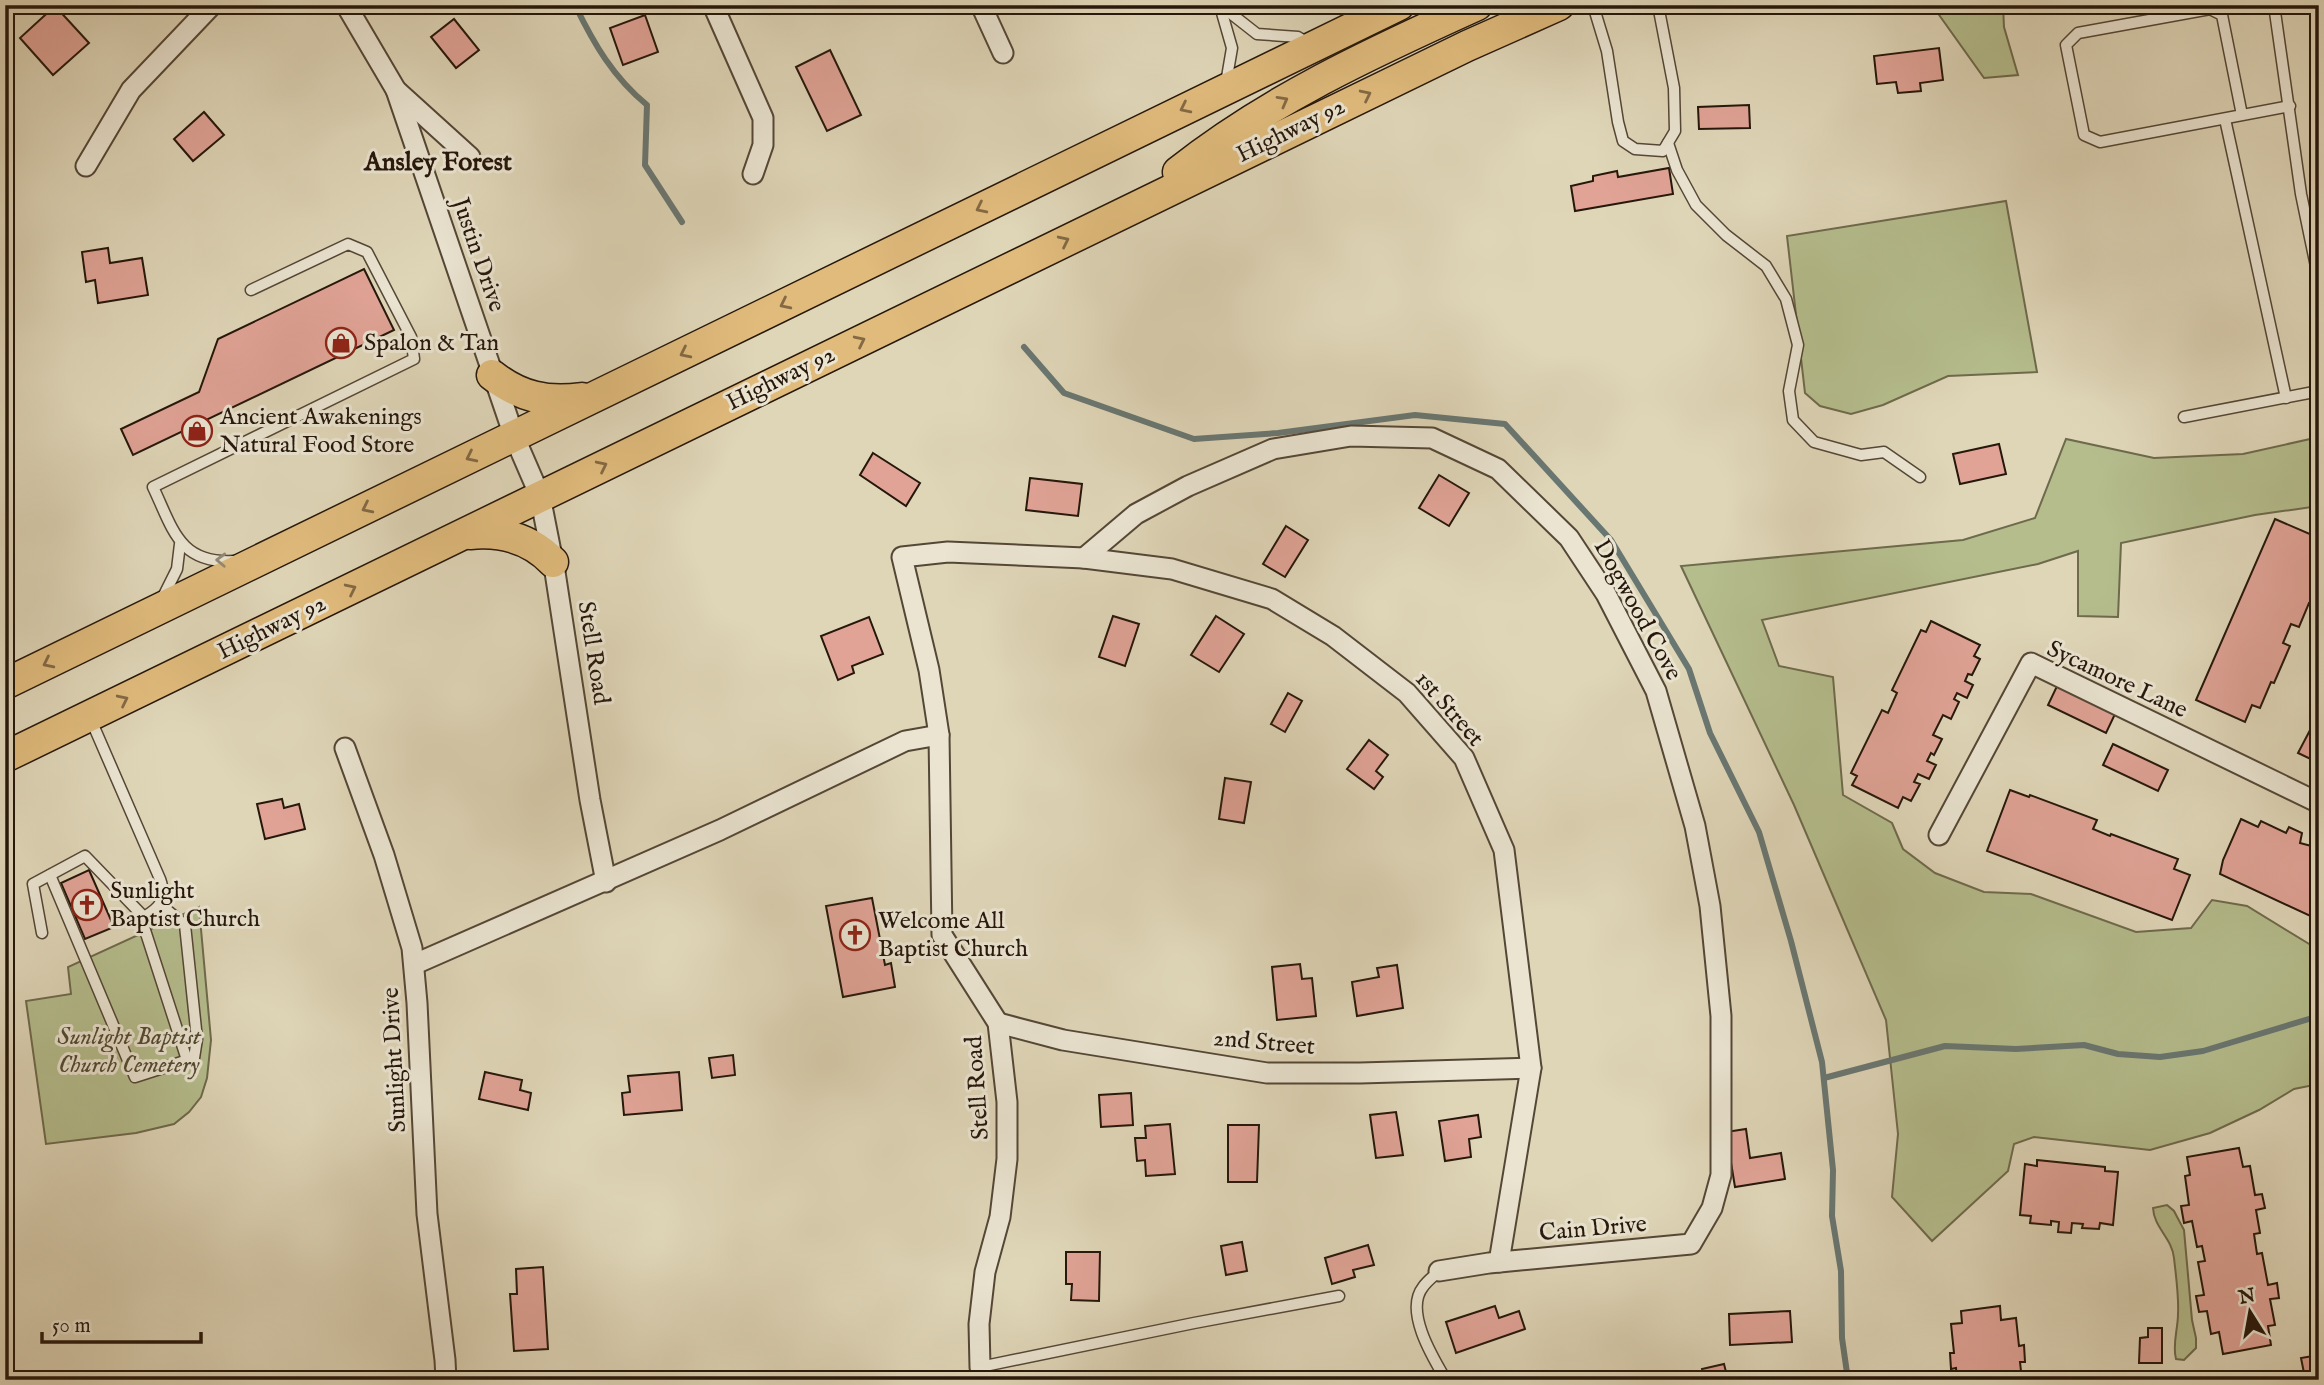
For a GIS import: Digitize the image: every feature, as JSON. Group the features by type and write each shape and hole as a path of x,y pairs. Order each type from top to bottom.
{"main road":[{"path":"5,684 1399,5"},
{"path":"1150,199 1207,149 1268,109 1477,5"},
{"name":"Highway 92","path":"5,757 1150,199 1467,46 1559,5"},
{"path":"492,375 514,390 545,400 600,394"},
{"path":"462,535 486,533 513,537 537,548 553,562"}],"street":[{"path":"86,166 131,90 212,5"},
{"name":"Justin Drive","path":"346,5 396,90 513,436"},
{"path":"713,5 764,118 762,145 753,174"},
{"path":"981,5 1003,53"},
{"name":"Justin Drive","path":"396,90 470,157"},
{"name":"Stell Road","path":"513,436 540,496 606,882"},
{"name":"Dogwood Cove","path":"1084,558 1136,514 1188,486 1273,449 1351,436 1432,438 1454,448 1498,469 1569,538 1606,594 1656,691 1695,826 1710,906 1721,1016 1721,1175 1712,1208 1691,1244"},
{"name":"1st Street","path":"902,557 948,552 1084,558 1172,569 1272,599 1333,636 1408,694 1464,758 1504,849 1531,1068 1499,1262"},
{"name":"Stell Road","path":"902,557 929,670 939,736 942,935 998,1023 1007,1102 1007,1158 1000,1216 985,1272 979,1324 981,1373"},
{"name":"Sycamore Lane","path":"1939,835 2031,663 2319,803"},
{"path":"415,964 606,882 905,741 939,736"},
{"name":"Sunlight Drive","path":"345,748 410,934 415,964 427,1214 446,1380"},
{"name":"2nd Street","path":"998,1023 1063,1040 1267,1073 1531,1068"},
{"name":"Cain Drive","path":"1499,1262 1691,1244"},
{"path":"1439,1271 1499,1262"}],"lane":[{"path":"1220,5 1257,34 1298,37 1313,47"},
{"path":"1220,5 1232,48 1224,89"},
{"path":"1592,5 1607,51 1623,141 1634,149 1663,151 1675,131 1674,88 1658,5"},
{"path":"2274,5 2301,194 2319,282"},
{"path":"2242,115 2222,15 2210,9 2078,33 2066,45 2084,135 2100,142 2290,106"},
{"path":"2225,118 2286,398"},
{"path":"1668,143 1677,170 1696,205 1726,235 1766,266 1786,299 1798,345 1789,391 1793,420 1814,442 1861,455 1884,452 1920,477"},
{"path":"251,289 348,244 367,251 411,337 414,359 153,487 180,544 192,553 215,561 266,557"},
{"path":"2185,417 2319,391"},
{"path":"153,611 169,588 177,569 180,544"},
{"path":"89,716 160,879 164,897 161,905 144,917 143,924 187,1060"},
{"path":"42,933 33,884 85,856 144,917"},
{"path":"50,875 135,1077 194,1058 197,1040 185,925 161,905"},
{"path":"1439,1271 1421,1288 1416,1306 1419,1324 1427,1344 1446,1380"},
{"path":"981,1373 1180,1325 1339,1296"}],"green space":[{"path":"1932,5 2003,5 2004,27 2018,75 1984,78"},
{"path":"2006,201 2037,372 1948,376 1883,405 1851,414 1820,406 1805,393 1787,236"},
{"path":"2319,437 2319,506 2255,515 2121,543 2118,617 2078,616 2078,551 2038,564 1762,620 1779,666 1833,677 1843,795 1892,823 1903,849 1935,873 1984,892 2031,894 2136,932 2191,928 2212,900 2247,906 2319,950 2319,1084 2294,1089 2259,1110 2210,1133 2150,1150 2034,1137 2014,1144 2008,1171 1932,1241 1892,1197 1898,1134 1886,1020 1794,805 1681,566 1963,540 2035,518 2066,439 2154,458 2243,454"},
{"name":"Sunlight Baptist Church Cemetery","path":"199,907 211,1040 207,1078 201,1097 189,1112 174,1124 136,1133 46,1144 26,1001 71,994 68,967"},
{"path":"2167,1205 2174,1211 2184,1230 2196,1338 2196,1348 2184,1360 2176,1359 2175,1354 2178,1301 2173,1251 2156,1221 2153,1208"}],"building":[{"path":"765,5 788,5 770,14"},
{"path":"55,6 89,43 53,75 20,38"},
{"path":"645,15 658,52 623,65 610,28"},
{"path":"454,19 479,50 456,68 431,37"},
{"path":"1939,48 1943,80 1920,83 1921,91 1898,93 1896,82 1877,84 1874,56"},
{"path":"830,50 861,115 827,131 796,67"},
{"path":"1749,105 1750,128 1699,129 1698,107"},
{"path":"204,112 224,135 193,161 174,139"},
{"path":"1669,168 1673,194 1575,211 1571,186 1593,181 1593,176 1617,171 1618,177"},
{"path":"108,248 110,263 142,258 148,295 98,303 95,280 86,282 82,252"},
{"path":"364,269 394,330 133,455 121,429 199,392 218,339"},
{"path":"1999,444 2006,474 1960,484 1953,454"},
{"path":"873,453 920,483 906,506 860,475"},
{"path":"1439,475 1469,493 1449,526 1419,508"},
{"path":"1030,478 1082,484 1078,516 1026,510"},
{"path":"2275,519 2319,538 2319,602 2317,606 2309,603 2299,627 2291,624 2283,643 2290,646 2274,683 2271,682 2260,708 2252,705 2245,722 2196,700"},
{"path":"1286,526 1308,540 1285,577 1263,564"},
{"path":"1113,616 1139,624 1125,666 1099,657"},
{"path":"1216,616 1244,634 1219,672 1191,655"},
{"path":"869,617 883,654 852,666 854,673 838,680 821,636"},
{"path":"1931,621 1980,645 1974,656 1980,659 1972,675 1968,674 1965,681 1973,685 1967,698 1957,693 1954,699 1959,702 1951,719 1943,715 1933,735 1942,739 1934,755 1931,753 1927,761 1936,765 1929,779 1918,774 1914,782 1920,784 1911,801 1903,797 1898,808 1852,785 1857,776 1851,773 1882,710 1888,713 1897,693 1892,690 1921,630 1926,632"},
{"path":"2058,684 2116,712 2106,733 2048,705"},
{"path":"1288,693 1302,701 1285,732 1271,724"},
{"path":"2319,713 2319,763 2298,753"},
{"path":"1369,740 1388,755 1376,771 1383,777 1374,789 1347,769"},
{"path":"2113,744 2168,770 2158,791 2103,765"},
{"path":"1225,778 1251,782 1244,823 1219,819"},
{"path":"2010,790 2097,820 2093,829 2178,859 2174,869 2190,875 2172,920 1987,851"},
{"path":"282,799 284,808 299,804 305,829 265,839 257,804"},
{"path":"2241,819 2258,827 2261,821 2286,833 2289,827 2302,833 2300,843 2319,848 2319,920 2220,874 2223,860"},
{"name":"Sunlight Baptist Church","path":"89,870 114,927 85,939 61,883"},
{"name":"Welcome All Baptist Church","path":"872,898 885,965 891,963 895,987 843,997 826,906"},
{"path":"1300,964 1302,979 1312,978 1316,1016 1277,1020 1272,967"},
{"path":"1397,965 1403,1008 1357,1016 1352,982 1379,977 1377,968"},
{"path":"733,1055 735,1075 712,1078 709,1058"},
{"path":"485,1072 522,1080 520,1090 531,1093 528,1110 479,1099"},
{"path":"679,1072 682,1110 624,1115 622,1093 630,1092 628,1076"},
{"path":"1131,1093 1133,1125 1101,1127 1099,1095"},
{"path":"1396,1112 1403,1155 1376,1158 1370,1115"},
{"path":"1478,1115 1481,1137 1469,1139 1471,1157 1445,1161 1439,1121"},
{"path":"1170,1124 1175,1174 1146,1176 1145,1160 1137,1161 1135,1138 1146,1138 1145,1126"},
{"path":"1228,1125 1259,1125 1257,1182 1228,1182"},
{"path":"1746,1129 1750,1158 1781,1153 1785,1179 1735,1187 1726,1132"},
{"path":"2239,1148 2243,1167 2250,1166 2255,1195 2262,1194 2265,1208 2256,1210 2260,1233 2254,1234 2257,1254 2262,1253 2268,1285 2277,1283 2279,1298 2270,1299 2275,1325 2268,1326 2271,1345 2223,1354 2219,1332 2211,1334 2207,1311 2199,1312 2196,1296 2204,1295 2198,1262 2205,1261 2202,1246 2197,1247 2192,1221 2184,1223 2181,1206 2189,1205 2185,1176 2190,1175 2187,1157"},
{"path":"2037,1160 2105,1167 2105,1171 2118,1172 2113,1225 2100,1223 2099,1229 2082,1228 2083,1224 2072,1223 2071,1233 2058,1232 2059,1222 2051,1221 2051,1225 2030,1223 2031,1216 2020,1215 2025,1164 2037,1166"},
{"path":"1242,1242 1247,1271 1226,1275 1221,1246"},
{"path":"1368,1245 1374,1265 1353,1270 1355,1277 1332,1284 1325,1258"},
{"path":"1066,1252 1100,1252 1099,1301 1071,1300 1072,1284 1066,1284"},
{"path":"543,1267 548,1349 514,1351 510,1294 517,1294 516,1269"},
{"path":"1495,1306 1499,1318 1519,1311 1525,1329 1456,1353 1446,1322"},
{"path":"2000,1306 2001,1320 2016,1318 2019,1346 2024,1345 2025,1362 2020,1362 2022,1380 1957,1380 1956,1368 1951,1369 1950,1353 1954,1353 1951,1324 1962,1323 1961,1311"},
{"path":"1790,1311 1792,1342 1730,1345 1729,1314"},
{"path":"2148,1328 2162,1328 2162,1363 2139,1363 2140,1338 2148,1337"},
{"path":"2319,1355 2319,1375 2305,1378 2301,1358"},
{"path":"1724,1364 1728,1380 1704,1380 1702,1369"}],"waterway":[{"path":"575,5 605,59 624,83 647,105 645,165 682,222"},
{"path":"1024,347 1064,393 1194,439 1278,433 1415,415 1505,424 1611,540 1689,669 1710,733 1759,832 1791,941 1822,1062 1833,1170 1832,1216 1841,1271 1842,1338 1848,1380"},
{"path":"1824,1078 1945,1046 2016,1049 2084,1045 2118,1054 2160,1057 2203,1051 2319,1016"}],"place":[{"name":"Spalon & Tan","path":"341,343"},
{"name":"Ancient Awakenings Natural Food Store","path":"197,431"},
{"name":"Sunlight Baptist Church","path":"87,905"},
{"name":"Welcome All Baptist Church","path":"855,935"}],"district":[{"name":"Ansley Forest","path":"438,162"}]}
